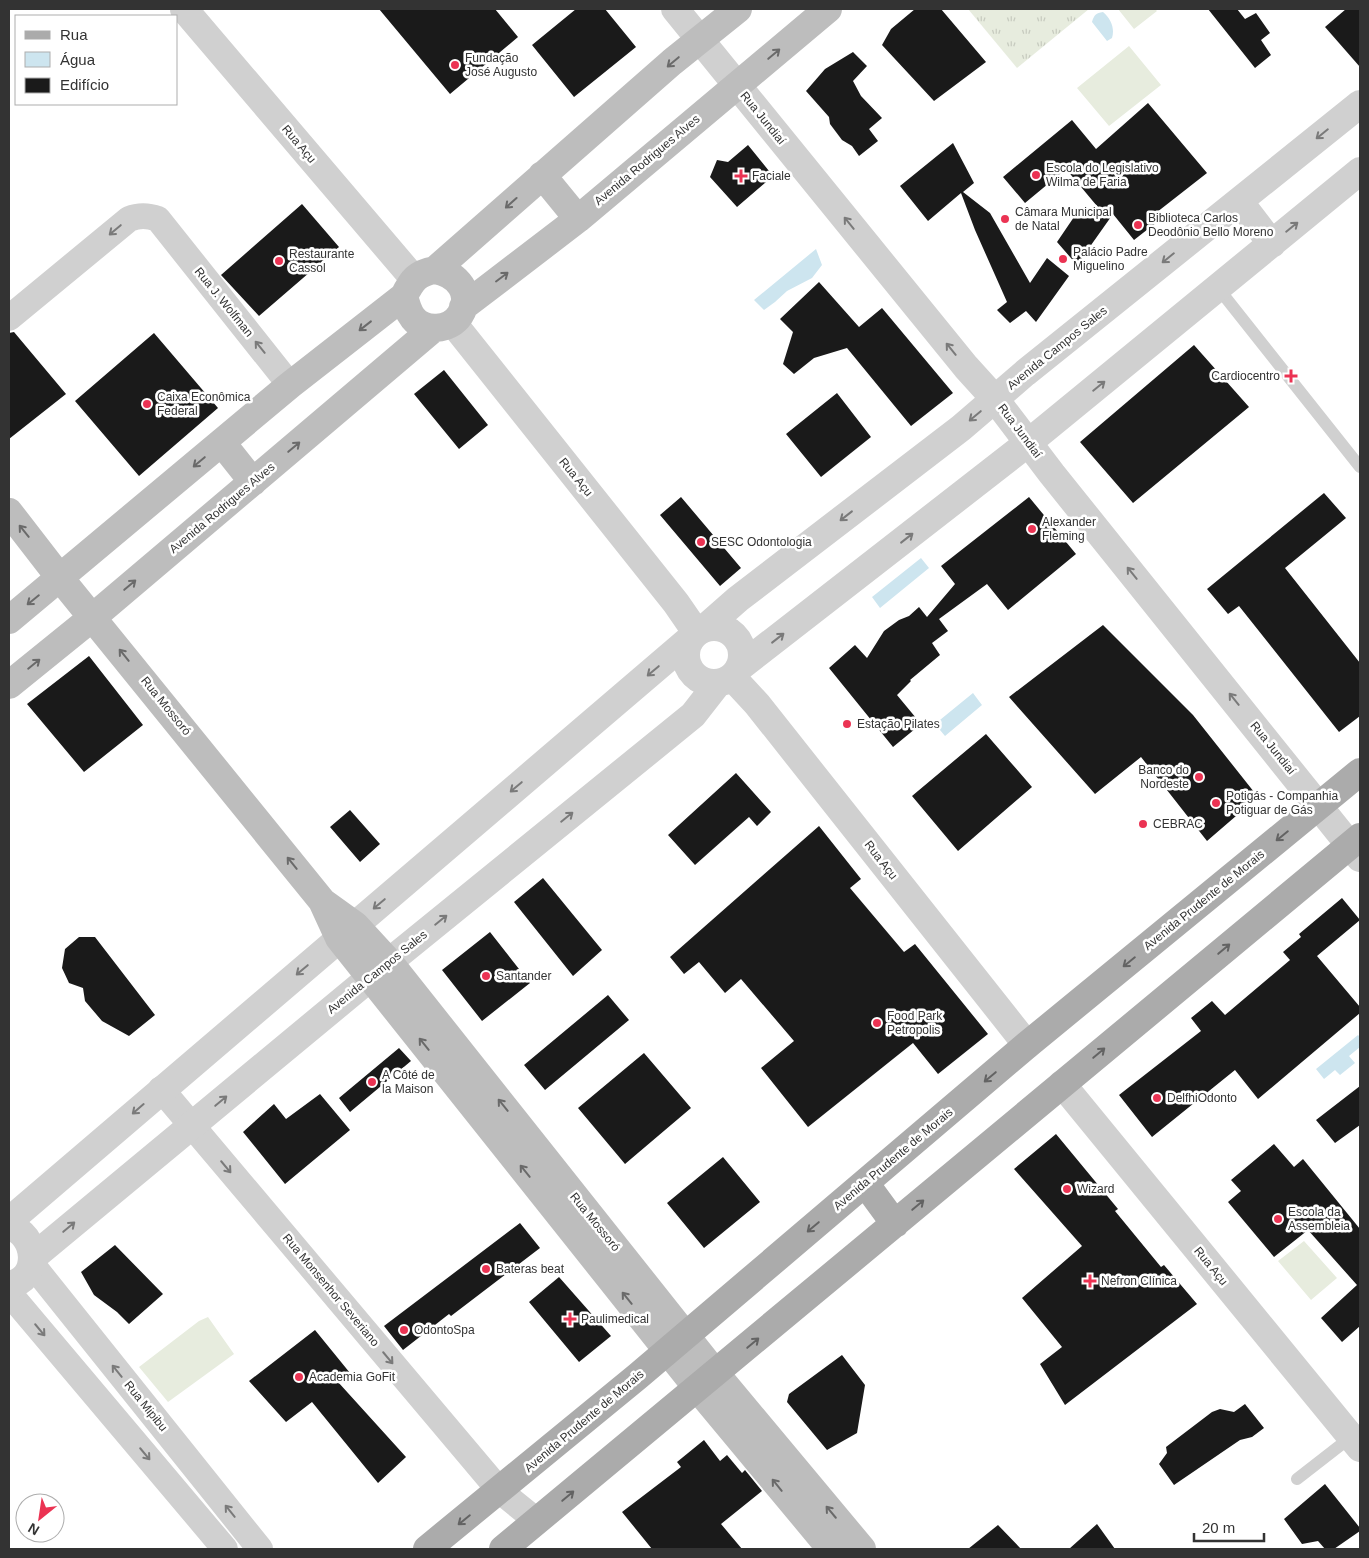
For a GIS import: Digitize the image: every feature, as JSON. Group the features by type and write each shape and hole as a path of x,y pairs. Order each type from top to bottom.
{"main road":[{"path":"9,620 290,385 418,282 738,9"},
{"name":"Avenida Rodrigues Alves","path":"9,685 450,319 578,219 828,9"},
{"path":"542,175 578,219"},
{"path":"446,272 455,277 461,286 464,296 450,319 423,326 413,319 407,309 418,282 446,272"},
{"path":"222,443 253,482"},
{"name":"Rua Mossoró","path":"9,512 60,578 380,970 677,1343 831,1549"},
{"name":"Avenida Prudente de Morais","path":"427,1549 500,1491 677,1343 1027,1045 1360,772"},
{"path":"503,1549 1062,1084 1357,846"},
{"path":"865,1183 895,1224"},
{"name":"Rua Mossoró","path":"707,1381 862,1549"}],"street":[{"name":"Rua Açu","path":"184,9 418,282"},
{"name":"Rua Jundiaí","path":"675,9 966,367 995,399 1028,443 1319,805 1357,846"},
{"name":"Avenida Campos Sales","path":"9,1221 161,1089 697,633 961,428 1360,104"},
{"name":"Avenida Campos Sales","path":"9,1285 22,1278 28,1271 31,1261 192,1125 693,715 730,676 1028,443 1360,171"},
{"path":"1239,201 1272,244"},
{"name":"Rua J. Wolfman","path":"9,318 129,219 143,215 158,219 290,385"},
{"name":"Rua Açu","path":"450,319 676,603 697,633"},
{"path":"714,626 724,628 738,640 742,649 742,658 730,676 709,683 700,680 693,674 687,666 685,657 686,648 697,633 714,626"},
{"name":"Rua Açu","path":"730,676 757,704 1027,1045"},
{"name":"Rua Açu","path":"1062,1084 1355,1443"},
{"name":"Rua Monsenhor Severiano","path":"161,1089 500,1491 537,1521"},
{"path":"9,1226 25,1236 32,1251 31,1261"},
{"name":"Rua Mipibu","path":"31,1261 260,1549"},
{"path":"9,1293 225,1549"}],"lane":[{"path":"1218,288 1360,467"},
{"path":"1297,1479 1355,1443"}],"green space":[{"path":"968,9 1089,9 1017,68"},
{"path":"1118,9 1155,9 1157,11 1134,29"},
{"path":"1129,46 1161,85 1109,126 1077,88"},
{"path":"1304,1241 1337,1278 1311,1300 1278,1261"},
{"path":"208,1317 234,1354 168,1402 139,1367 199,1321"}],"water":[{"path":"1103,12 1113,27 1112,38 1107,41 1092,22 1096,15"},
{"path":"816,249 822,265 812,278 787,291 764,310 754,300"},
{"path":"921,558 929,568 880,608 872,597"},
{"path":"973,693 982,705 945,736 935,724"},
{"path":"1358,1035 1360,1037 1360,1047 1349,1056 1355,1063 1340,1075 1335,1070 1324,1079 1316,1069"}],"building":[{"name":"Fundação José Augusto","path":"379,9 495,9 518,37 450,94"},
{"path":"576,9 605,9 636,47 574,97 532,45"},
{"path":"915,9 941,9 986,62 934,101 882,45 891,29"},
{"path":"1208,9 1237,9 1245,19 1256,13 1270,33 1261,40 1271,55 1255,68"},
{"path":"1346,9 1360,9 1360,67 1325,27"},
{"path":"853,52 867,66 853,81 861,96 882,118 869,129 878,141 859,156 852,146 842,140 830,124 829,117 806,91 825,69"},
{"path":"1148,103 1207,173 1152,216 1157,222 1134,240 1113,214 1077,265 1057,242 1074,217 1107,218 1066,169 1025,203 1003,177 1072,120 1096,149"},
{"path":"953,143 974,183 963,192 990,213 1030,283 1047,258 1069,276 1036,322 1026,311 1010,323 997,310 1007,302 961,193 928,221 900,186"},
{"name":"Faciale","path":"748,145 773,176 737,207 710,177 717,160 728,162"},
{"name":"Restaurante Cassol","path":"302,204 339,247 259,316 221,275"},
{"path":"819,282 859,327 882,308 953,393 911,426 847,348 814,358 794,374 783,364 793,332 780,319"},
{"path":"14,332 66,394 9,439 9,333"},
{"name":"Caixa Econômica Federal","path":"154,333 218,408 139,476 75,401"},
{"path":"1194,345 1249,407 1133,503 1080,442"},
{"path":"444,370 488,425 459,449 414,394"},
{"path":"837,393 871,437 821,477 786,434"},
{"path":"1324,493 1346,518 1285,568 1360,663 1360,716 1339,732 1239,606 1228,614 1207,589"},
{"name":"SESC Odontologia","path":"681,497 741,568 720,586 660,515"},
{"path":"1029,497 1076,554 1008,610 987,584 939,619 948,631 932,643 940,655 910,680 897,695 921,724 893,747 829,668 855,645 867,658 884,631 899,620 909,616 919,607 927,617 955,584 941,566"},
{"path":"1103,625 1193,715 1258,797 1207,841 1141,757 1095,794 1009,697"},
{"path":"89,656 143,725 84,772 27,704"},
{"path":"986,734 1032,787 958,851 912,796"},
{"path":"736,773 771,812 757,826 749,817 695,865 668,835"},
{"path":"350,810 380,844 360,862 330,827"},
{"path":"819,826 861,879 850,888 904,952 915,944 988,1034 938,1074 913,1043 808,1127 761,1068 794,1041 741,979 725,993 699,962 684,974 670,957"},
{"path":"543,878 602,950 573,976 514,902"},
{"path":"1342,898 1360,920 1317,956 1360,1007 1360,1013 1258,1099 1235,1070 1152,1137 1119,1095 1201,1031 1191,1018 1212,1001 1225,1015 1290,960 1283,952 1301,937 1299,934"},
{"name":"Santander","path":"490,932 530,983 482,1021 442,970"},
{"path":"79,937 95,937 155,1015 129,1036 102,1021 85,1001 83,988 69,983 62,968 65,949"},
{"path":"608,995 629,1020 545,1090 524,1065"},
{"name":"A Côté de la Maison","path":"399,1048 411,1061 350,1112 339,1098"},
{"path":"644,1053 691,1108 625,1164 578,1108"},
{"path":"1360,1086 1360,1125 1335,1143 1316,1120"},
{"path":"320,1094 350,1130 285,1184 243,1132 274,1104 286,1119"},
{"path":"1056,1134 1118,1209 1115,1211 1161,1267 1164,1265 1197,1304 1065,1405 1040,1364 1062,1347 1022,1298 1082,1246 1014,1169"},
{"name":"Escola da Assembleia","path":"1274,1144 1294,1167 1303,1159 1360,1229 1360,1326 1342,1342 1321,1318 1357,1285 1308,1230 1274,1257 1228,1202 1241,1191 1231,1180"},
{"path":"723,1157 760,1202 704,1248 667,1203"},
{"name":"Bateras beat","path":"520,1223 540,1248 403,1350 384,1326"},
{"path":"115,1245 163,1294 129,1324 117,1312 94,1295 81,1272"},
{"name":"Paulimedical","path":"559,1277 611,1336 579,1362 529,1302"},
{"path":"315,1330 350,1373 338,1382 406,1457 378,1483 312,1402 286,1422 249,1381"},
{"path":"842,1355 865,1385 857,1433 827,1450 787,1402 789,1394"},
{"path":"1245,1404 1264,1428 1252,1437 1240,1440 1174,1485 1159,1464 1167,1453 1166,1447 1212,1412 1220,1409 1234,1412"},
{"path":"704,1440 720,1461 727,1455 742,1473 745,1470 762,1491 721,1524 742,1549 652,1549 622,1512 681,1467 677,1462"},
{"path":"1325,1484 1360,1528 1360,1531 1334,1549 1325,1549 1318,1541 1302,1544 1284,1519"},
{"path":"1097,1524 1115,1549 1069,1549"},
{"path":"998,1525 1021,1549 968,1549"}],"place":[{"name":"Fundação José Augusto","path":"455,65"},
{"name":"Escola do Legislativo Wilma de Faria","path":"1036,175"},
{"name":"Faciale","path":"741,176"},
{"name":"Câmara Municipal de Natal","path":"1005,219"},
{"name":"Biblioteca Carlos Deodônio Bello Moreno","path":"1138,225"},
{"name":"Palácio Padre Miguelino","path":"1063,259"},
{"name":"Restaurante Cassol","path":"279,261"},
{"name":"Cardiocentro","path":"1291,376"},
{"name":"Caixa Econômica Federal","path":"147,404"},
{"name":"Alexander Fleming","path":"1032,529"},
{"name":"SESC Odontologia","path":"701,542"},
{"name":"Estação Pilates","path":"847,724"},
{"name":"Banco do Nordeste","path":"1199,777"},
{"name":"Potigás - Companhia Potiguar de Gás","path":"1216,803"},
{"name":"CEBRAC","path":"1143,824"},
{"name":"Santander","path":"486,976"},
{"name":"Food Park Petropolis","path":"877,1023"},
{"name":"A Côté de la Maison","path":"372,1082"},
{"name":"DelfhiOdonto","path":"1157,1098"},
{"name":"Wizard","path":"1067,1189"},
{"name":"Escola da Assembleia","path":"1278,1219"},
{"name":"Bateras beat","path":"486,1269"},
{"name":"Nefron Clínica","path":"1090,1281"},
{"name":"Paulimedical","path":"570,1319"},
{"name":"OdontoSpa","path":"404,1330"},
{"name":"Academia GoFit","path":"299,1377"}]}
